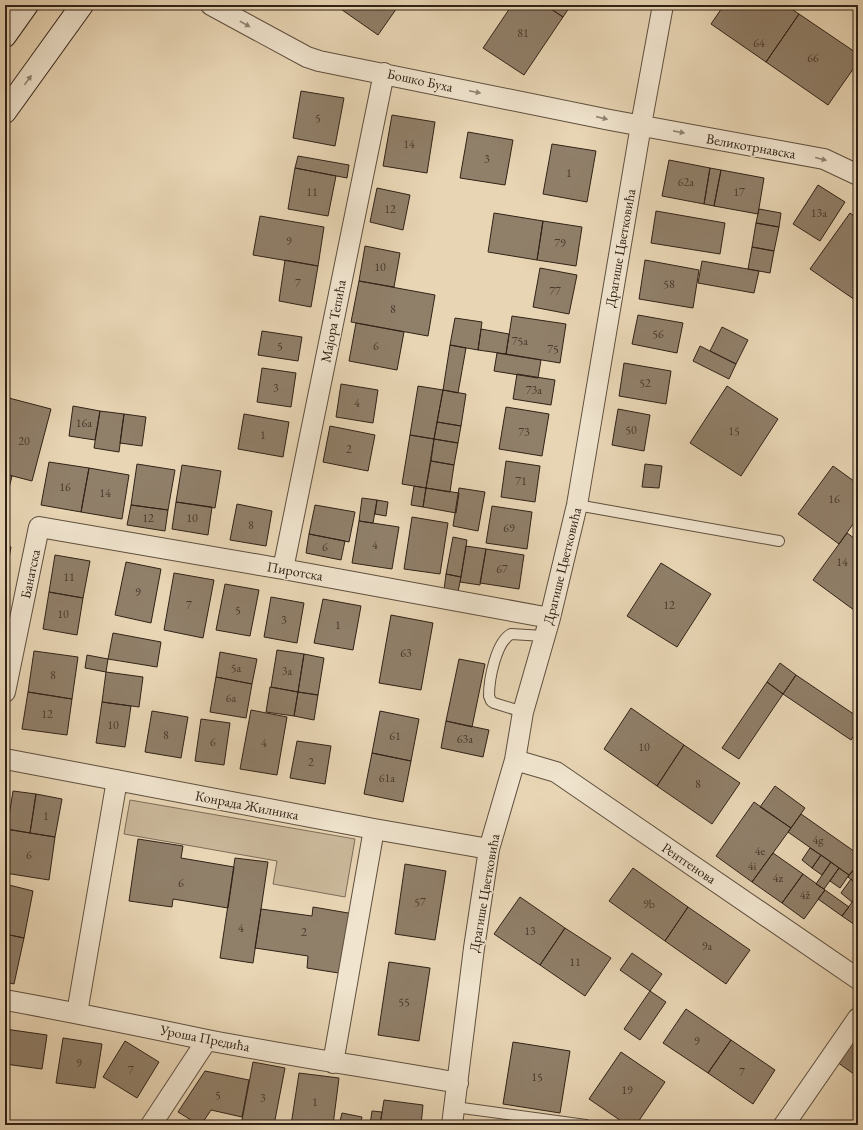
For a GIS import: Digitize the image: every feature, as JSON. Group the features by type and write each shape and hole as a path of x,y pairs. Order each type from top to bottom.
{"street":[{"path":"5,36 27,5"},
{"path":"5,112 82,5"},
{"name":"Бошко Буха","path":"211,5 307,57 344,66 641,125"},
{"name":"Драгише Цветковића","path":"454,1116 474,948 489,849 515,760 523,712 547,627 577,505 641,125 663,5"},
{"name":"Мајора Тепића","path":"283,569 384,73"},
{"name":"Великотрнавска","path":"641,125 824,159 858,175"},
{"name":"Пиротска","path":"39,527 283,569 547,627"},
{"name":"Банатска","path":"5,692 39,527"},
{"name":"Конрада Жилника","path":"5,759 374,829 489,849"},
{"name":"Рентгенова","path":"515,760 556,772 858,979"},
{"path":"77,1012 117,780"},
{"path":"333,1063 374,829"},
{"name":"Уроша Предића","path":"5,1000 77,1012 207,1040 333,1063 458,1083"},
{"path":"784,1125 858,1018"},
{"path":"151,1125 207,1040"}],"lane":[{"path":"577,505 779,541"},
{"path":"523,712 491,701 489,696 496,656 503,640 511,634 547,627"},
{"path":"454,1116 586,1125"}],"shaded area":[{"path":"130,800 355,839 345,897 273,884 277,861 124,834"}],"building":[{"path":"335,5 399,5 378,35"},
{"path":"512,5 545,5 563,17 524,75 483,48"},
{"path":"545,5 571,5 563,17"},
{"path":"724,5 786,5 799,14 766,62 711,24"},
{"path":"799,14 858,54 858,62 828,105 766,62"},
{"path":"301,91 344,98 335,146 293,138"},
{"path":"392,115 435,122 427,173 383,166"},
{"path":"468,132 513,140 505,185 460,178"},
{"path":"552,144 596,151 587,202 543,194"},
{"path":"298,156 349,165 347,178 295,168"},
{"path":"669,160 710,168 704,204 662,196"},
{"path":"295,168 336,176 328,216 288,209"},
{"path":"710,168 721,170 714,206 704,204"},
{"path":"721,170 764,178 758,214 714,206"},
{"path":"818,185 845,202 820,241 793,224"},
{"path":"377,188 410,195 403,230 370,222"},
{"path":"759,209 781,213 779,227 756,223"},
{"path":"656,211 725,223 720,254 651,243"},
{"path":"494,213 543,221 537,260 488,252"},
{"path":"850,213 858,219 858,302 810,269"},
{"path":"260,216 324,227 318,266 253,255"},
{"path":"543,221 582,227 576,266 537,260"},
{"path":"756,223 779,227 774,251 752,247"},
{"path":"365,246 400,253 394,287 359,281"},
{"path":"752,247 774,251 770,273 748,269"},
{"path":"285,260 318,266 311,307 279,301"},
{"path":"645,260 699,270 693,308 639,299"},
{"path":"702,261 759,271 754,293 698,283"},
{"path":"540,268 577,275 569,314 533,307"},
{"path":"359,281 435,295 428,336 351,322"},
{"path":"638,315 683,323 677,353 632,344"},
{"path":"512,316 566,324 560,363 506,354"},
{"path":"455,318 482,322 478,350 450,345"},
{"path":"356,323 404,332 397,370 349,361"},
{"path":"722,327 748,340 736,364 710,351"},
{"path":"481,329 509,334 506,354 478,350"},
{"path":"262,331 302,337 298,361 258,355"},
{"path":"450,345 466,348 458,393 443,390"},
{"path":"700,346 736,364 729,379 693,361"},
{"path":"497,353 541,360 538,378 494,371"},
{"path":"624,363 671,371 666,404 619,396"},
{"path":"262,368 296,373 291,407 257,402"},
{"path":"517,374 555,380 551,405 513,399"},
{"path":"341,384 378,390 373,423 336,417"},
{"path":"418,386 443,390 434,439 410,435"},
{"path":"727,386 778,419 741,476 690,443"},
{"path":"443,390 466,394 461,426 437,422"},
{"path":"5,397 51,409 32,481 5,474"},
{"path":"73,406 100,411 95,440 69,436"},
{"path":"506,407 549,414 542,456 499,449"},
{"path":"618,409 650,415 644,451 612,445"},
{"path":"100,411 124,414 119,452 94,448"},
{"path":"124,414 146,417 142,446 120,443"},
{"path":"244,414 289,422 283,457 238,449"},
{"path":"437,422 461,426 458,443 434,439"},
{"path":"330,426 375,435 368,471 323,462"},
{"path":"410,435 434,439 426,488 402,484"},
{"path":"434,439 458,443 454,465 431,461"},
{"path":"431,461 454,465 450,492 426,488"},
{"path":"506,461 540,466 535,502 501,497"},
{"path":"49,462 89,468 81,512 41,505"},
{"path":"137,464 175,470 168,510 131,505"},
{"path":"645,464 662,466 659,488 642,487"},
{"path":"182,465 221,471 215,508 176,502"},
{"path":"833,466 858,484 858,517 839,544 798,514"},
{"path":"89,468 129,475 122,519 81,512"},
{"path":"5,474 12,476 5,504"},
{"path":"414,486 426,488 423,507 411,505"},
{"path":"426,488 459,493 456,513 423,507"},
{"path":"459,488 485,492 478,531 453,526"},
{"path":"362,498 377,500 373,523 359,521"},
{"path":"377,500 388,502 386,516 375,514"},
{"path":"176,502 212,507 208,535 172,529"},
{"path":"237,504 272,511 266,546 230,540"},
{"path":"131,505 168,510 165,531 127,525"},
{"path":"315,505 355,512 349,542 309,534"},
{"path":"492,506 532,512 527,549 486,543"},
{"path":"412,517 448,523 440,574 404,569"},
{"path":"359,521 399,527 392,569 352,563"},
{"path":"847,533 858,541 858,613 813,580"},
{"path":"309,534 345,541 341,560 306,553"},
{"path":"453,537 467,540 461,577 446,574"},
{"path":"5,545 11,547 6,574 5,574"},
{"path":"466,546 486,549 480,585 460,582"},
{"path":"486,549 524,555 519,589 480,583"},
{"path":"55,555 90,561 83,598 49,592"},
{"path":"126,562 161,569 151,623 115,615"},
{"path":"661,563 711,594 677,647 627,616"},
{"path":"174,573 214,580 203,638 164,630"},
{"path":"446,574 461,577 458,592 444,590"},
{"path":"225,584 259,590 250,636 216,630"},
{"path":"49,592 83,598 77,635 43,629"},
{"path":"271,597 304,603 297,643 264,637"},
{"path":"323,599 361,606 353,650 314,643"},
{"path":"391,615 433,623 421,690 379,683"},
{"path":"113,633 161,642 157,667 108,659"},
{"path":"277,650 304,654 298,692 271,687"},
{"path":"34,651 78,657 72,699 28,692"},
{"path":"220,652 257,659 252,684 216,677"},
{"path":"304,654 324,658 318,695 298,692"},
{"path":"87,655 108,659 106,672 85,668"},
{"path":"459,659 485,664 472,727 446,721"},
{"path":"780,663 796,675 783,694 767,682"},
{"path":"106,672 143,677 139,707 102,702"},
{"path":"796,675 858,717 858,729 851,740 783,694"},
{"path":"216,677 252,684 246,718 210,712"},
{"path":"767,682 783,694 739,759 722,748"},
{"path":"270,687 298,692 294,716 266,712"},
{"path":"28,692 72,699 67,735 22,729"},
{"path":"298,692 318,695 314,720 294,716"},
{"path":"102,702 131,706 125,747 96,743"},
{"path":"631,708 684,745 657,786 604,749"},
{"path":"251,710 287,717 277,775 240,769"},
{"path":"152,711 188,717 181,758 145,752"},
{"path":"380,711 419,719 411,761 372,753"},
{"path":"201,719 230,723 224,765 195,761"},
{"path":"446,721 489,730 483,757 441,748"},
{"path":"297,741 331,746 325,784 290,778"},
{"path":"684,745 740,783 712,824 657,786"},
{"path":"372,753 411,761 403,802 364,794"},
{"path":"775,786 805,808 791,828 760,807"},
{"path":"13,791 36,794 30,833 7,829"},
{"path":"36,794 62,799 55,837 30,833"},
{"path":"754,802 791,828 752,882 716,856"},
{"path":"801,814 858,854 858,864 849,875 788,832"},
{"path":"5,829 55,837 49,880 5,873"},
{"path":"138,839 183,846 181,858 234,867 228,908 173,899 172,907 129,901"},
{"path":"810,848 821,855 812,868 802,860"},
{"path":"773,853 803,874 782,903 752,882"},
{"path":"821,855 831,862 822,875 812,868"},
{"path":"235,858 268,862 253,963 220,958"},
{"path":"831,862 839,868 824,889 816,884"},
{"path":"405,864 446,871 435,940 395,934"},
{"path":"858,864 858,885 848,877"},
{"path":"633,868 688,907 665,941 609,901"},
{"path":"839,868 849,875 840,888 830,881"},
{"path":"803,874 825,890 804,919 782,903"},
{"path":"851,879 858,885 858,894 852,902 841,893"},
{"path":"5,884 33,891 24,938 5,934"},
{"path":"825,890 849,907 842,916 818,899"},
{"path":"858,894 858,927 842,916"},
{"path":"520,897 565,928 540,965 494,934"},
{"path":"313,907 354,914 345,974 307,968 308,956 255,948 261,909 312,916"},
{"path":"688,907 750,950 726,984 665,941"},
{"path":"565,928 611,958 585,996 540,965"},
{"path":"5,934 24,938 14,984 5,982"},
{"path":"632,953 662,974 650,991 620,970"},
{"path":"389,962 430,968 419,1041 378,1035"},
{"path":"650,991 666,1002 640,1040 624,1029"},
{"path":"686,1009 731,1040 708,1073 663,1043"},
{"path":"5,1029 47,1035 42,1069 5,1064"},
{"path":"858,1031 858,1077 837,1062"},
{"path":"63,1038 102,1044 95,1088 56,1083"},
{"path":"731,1040 775,1070 753,1104 708,1073"},
{"path":"125,1041 159,1062 137,1098 103,1077"},
{"path":"513,1042 570,1051 560,1113 503,1104"},
{"path":"621,1052 665,1082 636,1125 627,1125 589,1099"},
{"path":"253,1062 285,1068 274,1125 241,1125"},
{"path":"205,1071 249,1080 242,1117 211,1110 201,1125 199,1125 178,1112"},
{"path":"299,1073 339,1078 333,1125 291,1125"},
{"path":"384,1100 423,1105 421,1125 380,1125"},
{"path":"372,1111 382,1112 380,1125 370,1125"},
{"path":"342,1113 362,1117 360,1125 339,1125"}]}
